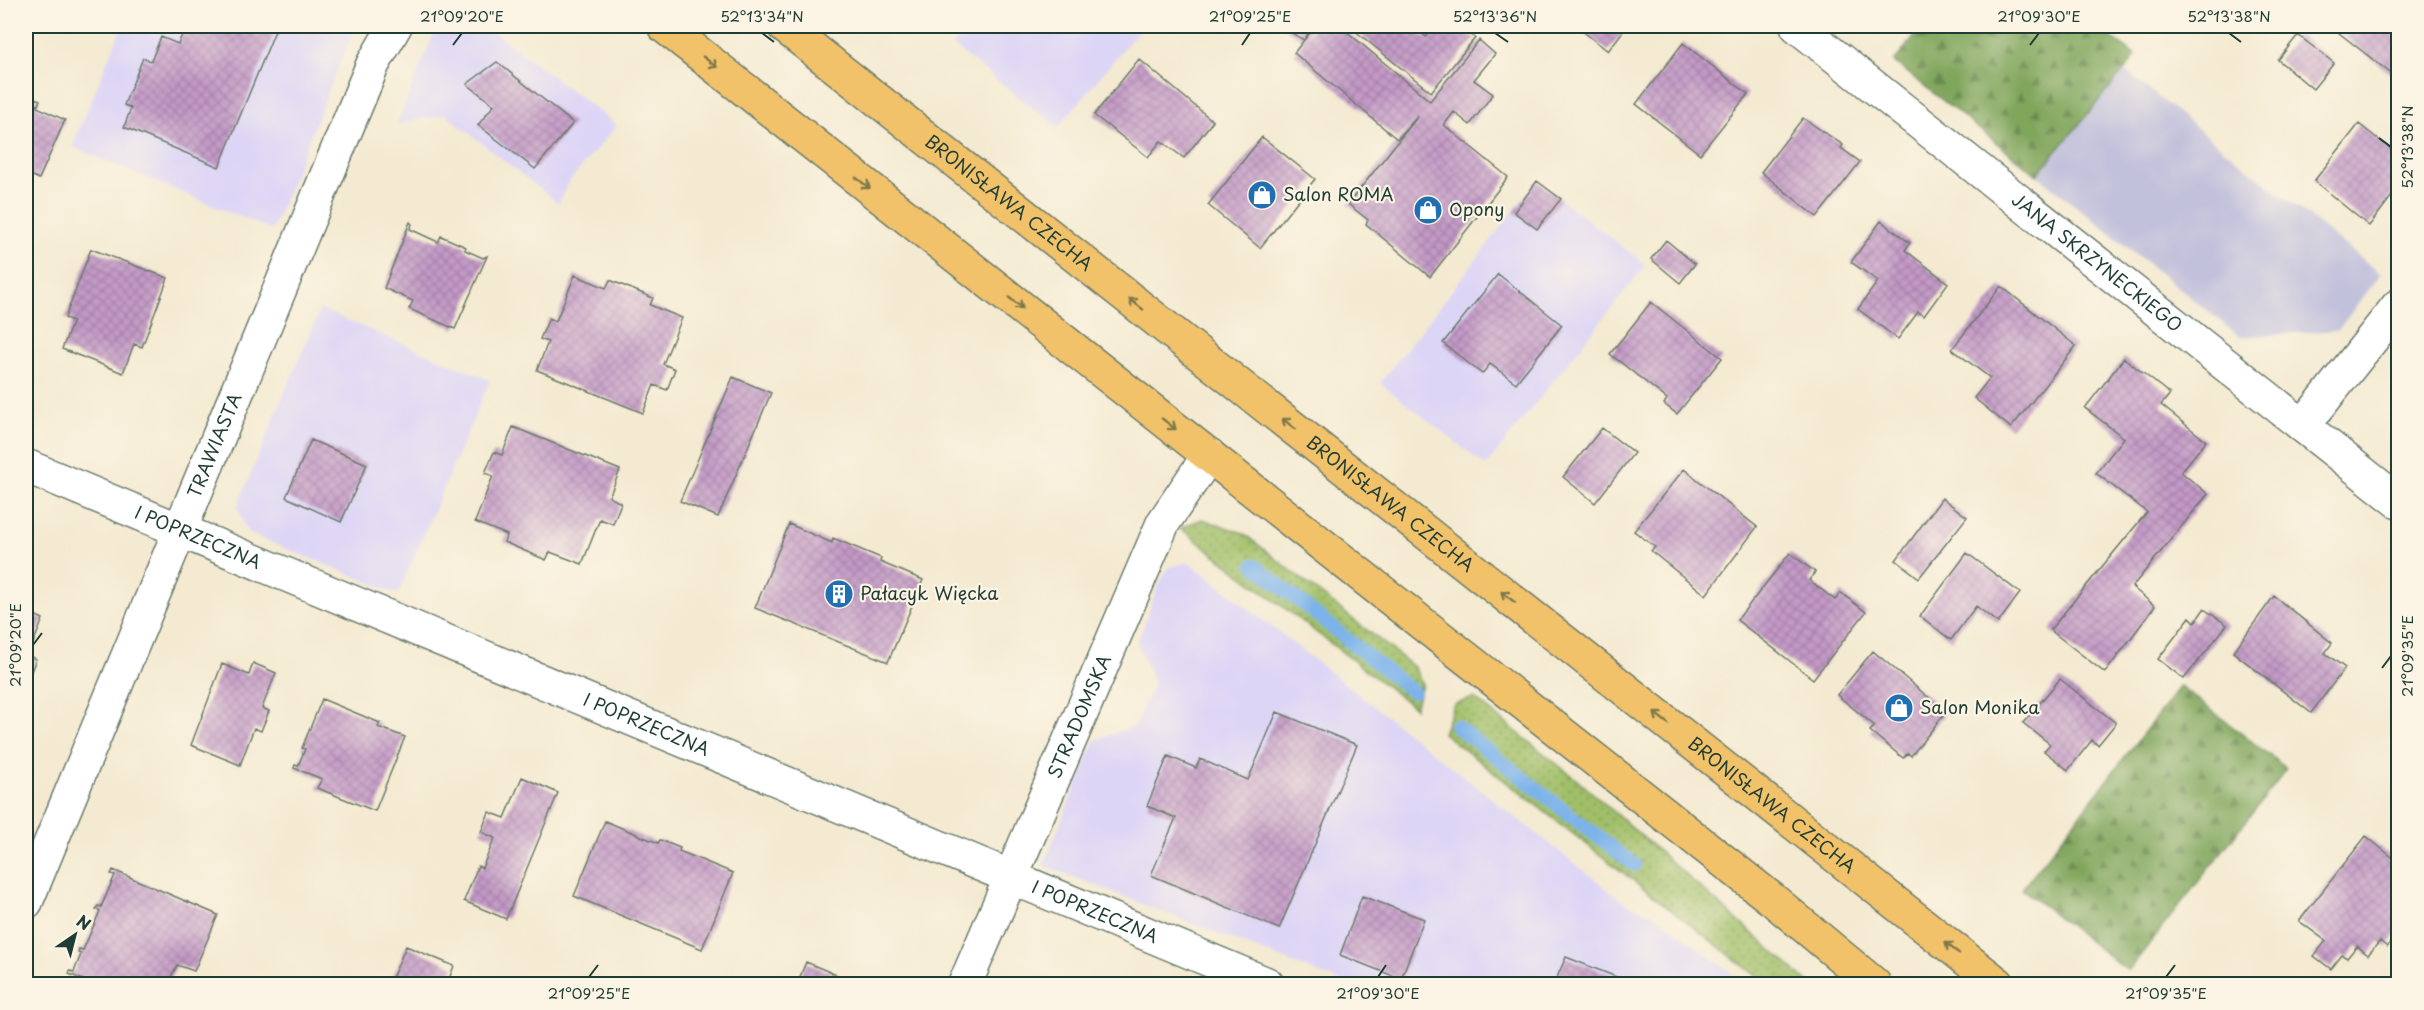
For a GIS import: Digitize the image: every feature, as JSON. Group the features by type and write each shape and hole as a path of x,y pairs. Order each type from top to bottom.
{"main road":[{"path":"664,26 1781,907 1874,984"},
{"name":"BRONISŁAWA CZECHA","path":"784,26 1998,984"}],"street":[{"name":"TRAWIASTA","path":"26,902 373,64 395,26"},
{"name":"JANA SKRZYNECKIEGO","path":"1797,26 2398,501"},
{"path":"2303,426 2398,306"},
{"name":"STRADOMSKA","path":"964,984 1163,523 1209,455"},
{"name":"I POPRZECZNA","path":"26,466 1267,984"}],"shaded area":[{"path":"122,26 355,26 272,230 72,147"},
{"path":"437,26 485,26 617,125 568,183 559,204 445,114 397,124"},
{"path":"968,26 1142,26 1058,128 952,45"},
{"path":"2124,70 2381,274 2338,330 2240,337 2037,175"},
{"path":"1537,181 1646,265 1486,466 1380,383"},
{"path":"320,309 490,380 398,594 248,533 237,507"},
{"path":"1189,562 1624,902 1661,919 1745,984 1346,984 1043,865 1095,740 1135,726 1154,683 1137,643 1158,586 1169,567"}],"green space":[{"path":"1923,26 2096,26 2136,56 2037,175 1894,62"},
{"path":"1202,519 1243,533 1414,667 1422,684 1415,708 1180,528"},
{"path":"2180,686 2287,769 2128,971 2022,889"},
{"path":"1474,698 1581,783 1810,984 1767,984 1443,733 1454,704"}],"building":[{"path":"186,26 277,26 219,167 124,127 131,108 124,105 143,58 151,61 161,37 178,44"},
{"path":"1280,26 1313,26 1304,40"},
{"path":"1316,26 1340,26 1430,101 1479,40 1495,54 1474,80 1493,94 1470,125 1454,112 1444,125 1508,177 1430,277 1366,224 1368,220 1348,204 1418,116 1397,139 1294,53"},
{"path":"1349,26 1412,26 1426,37 1435,26 1460,26 1475,38 1431,92"},
{"path":"1576,26 1627,26 1608,51"},
{"path":"2345,26 2398,26 2398,79 2339,33"},
{"path":"2298,35 2334,63 2313,89 2278,60"},
{"path":"1683,43 1748,94 1700,154 1636,104"},
{"path":"1139,59 1213,121 1184,158 1161,141 1148,157 1094,115"},
{"path":"497,62 573,123 535,169 478,125 494,105 467,84"},
{"path":"26,95 40,100 37,107 65,120 39,179 26,173"},
{"path":"1803,118 1843,145 1841,148 1860,162 1817,217 1761,172"},
{"path":"2359,124 2398,155 2398,188 2369,226 2314,181"},
{"path":"1262,137 1315,179 1260,248 1208,205"},
{"path":"1537,181 1561,199 1537,229 1514,212"},
{"path":"1881,221 1910,243 1905,250 1948,283 1924,316 1918,312 1898,339 1858,309 1878,281 1851,262"},
{"path":"410,222 412,224 410,229 438,242 441,236 466,247 465,250 483,258 487,256 455,329 409,309 413,301 384,288"},
{"path":"1666,240 1695,264 1680,283 1651,259"},
{"path":"91,249 168,278 142,347 134,344 123,373 62,349 73,321 65,318"},
{"path":"1498,274 1562,325 1516,383 1490,364 1482,374 1443,343"},
{"path":"575,275 606,288 610,280 653,298 650,305 682,318 663,364 675,369 667,390 654,385 643,413 537,370 548,342 540,339 549,318 556,321"},
{"path":"2001,286 2076,346 2011,428 1974,398 1990,378 1952,349"},
{"path":"1651,302 1722,358 1677,414 1664,404 1667,399 1610,354"},
{"path":"2124,358 2170,394 2161,405 2206,441 2181,472 2208,494 2132,587 2155,606 2105,673 2050,630 2147,512 2096,473 2124,438 2085,408"},
{"path":"733,377 771,393 718,517 680,501"},
{"path":"513,427 620,470 609,497 621,503 613,524 600,519 582,564 550,552 546,560 504,542 507,535 475,522 493,476 485,473 494,452 502,455"},
{"path":"1602,428 1634,453 1595,503 1563,477"},
{"path":"311,440 367,464 341,522 286,497"},
{"path":"1684,469 1757,527 1706,595 1651,551 1655,547 1634,531"},
{"path":"1942,498 1967,517 1919,578 1896,560"},
{"name":"Pałacyk Więcka","path":"789,524 832,543 833,538 881,558 880,562 923,580 888,662 755,608"},
{"path":"1790,553 1815,572 1809,580 1835,600 1841,593 1866,612 1813,679 1737,620"},
{"path":"1967,553 2020,593 1998,623 1976,606 1951,640 1920,616"},
{"path":"2274,596 2332,643 2325,653 2345,668 2311,713 2233,652"},
{"path":"26,606 30,608 28,612 43,619 28,656 36,659 26,684"},
{"path":"2204,609 2227,625 2184,679 2158,659 2190,617 2195,622"},
{"path":"1873,651 1946,712 1911,756 1908,753 1903,758 1870,731 1875,726 1837,695"},
{"path":"253,663 276,673 262,708 269,711 261,731 254,728 240,765 191,745 222,664 249,675"},
{"path":"2060,679 2116,723 2098,745 2092,740 2068,770 2044,751 2050,744 2023,723"},
{"path":"322,699 380,723 378,727 405,737 375,811 317,788 322,779 294,768 295,765 298,766 305,749 302,748"},
{"path":"1277,712 1357,745 1279,929 1151,875 1176,818 1147,806 1168,756 1196,768 1200,759 1248,780"},
{"path":"522,777 558,793 506,919 464,901 478,866 482,868 495,838 481,832 489,812 505,818"},
{"path":"605,821 658,843 660,840 680,848 679,851 733,873 702,949 574,896"},
{"path":"2366,836 2392,857 2398,849 2398,932 2387,947 2380,941 2368,955 2357,946 2347,958 2342,955 2331,969 2314,956 2326,941 2299,921"},
{"path":"113,870 218,915 194,971 177,965 168,984 93,984 69,974 70,971 74,972 81,954 78,953 79,949 83,950 100,911 96,909 98,906 101,907 115,875 111,874"},
{"path":"1362,896 1424,919 1401,979 1340,955"},
{"path":"406,946 454,966 447,984 434,981 433,984 390,983"},
{"path":"1566,957 1634,984 1554,984"},
{"path":"806,962 858,984 797,984"}],"waterway":[{"path":"1254,565 1413,692"},
{"path":"1456,726 1634,865"}],"place":[{"name":"Salon ROMA","path":"1262,195"},
{"name":"Opony","path":"1428,210"},
{"name":"Pałacyk Więcka","path":"839,594"},
{"name":"Salon Monika","path":"1899,708"}]}
